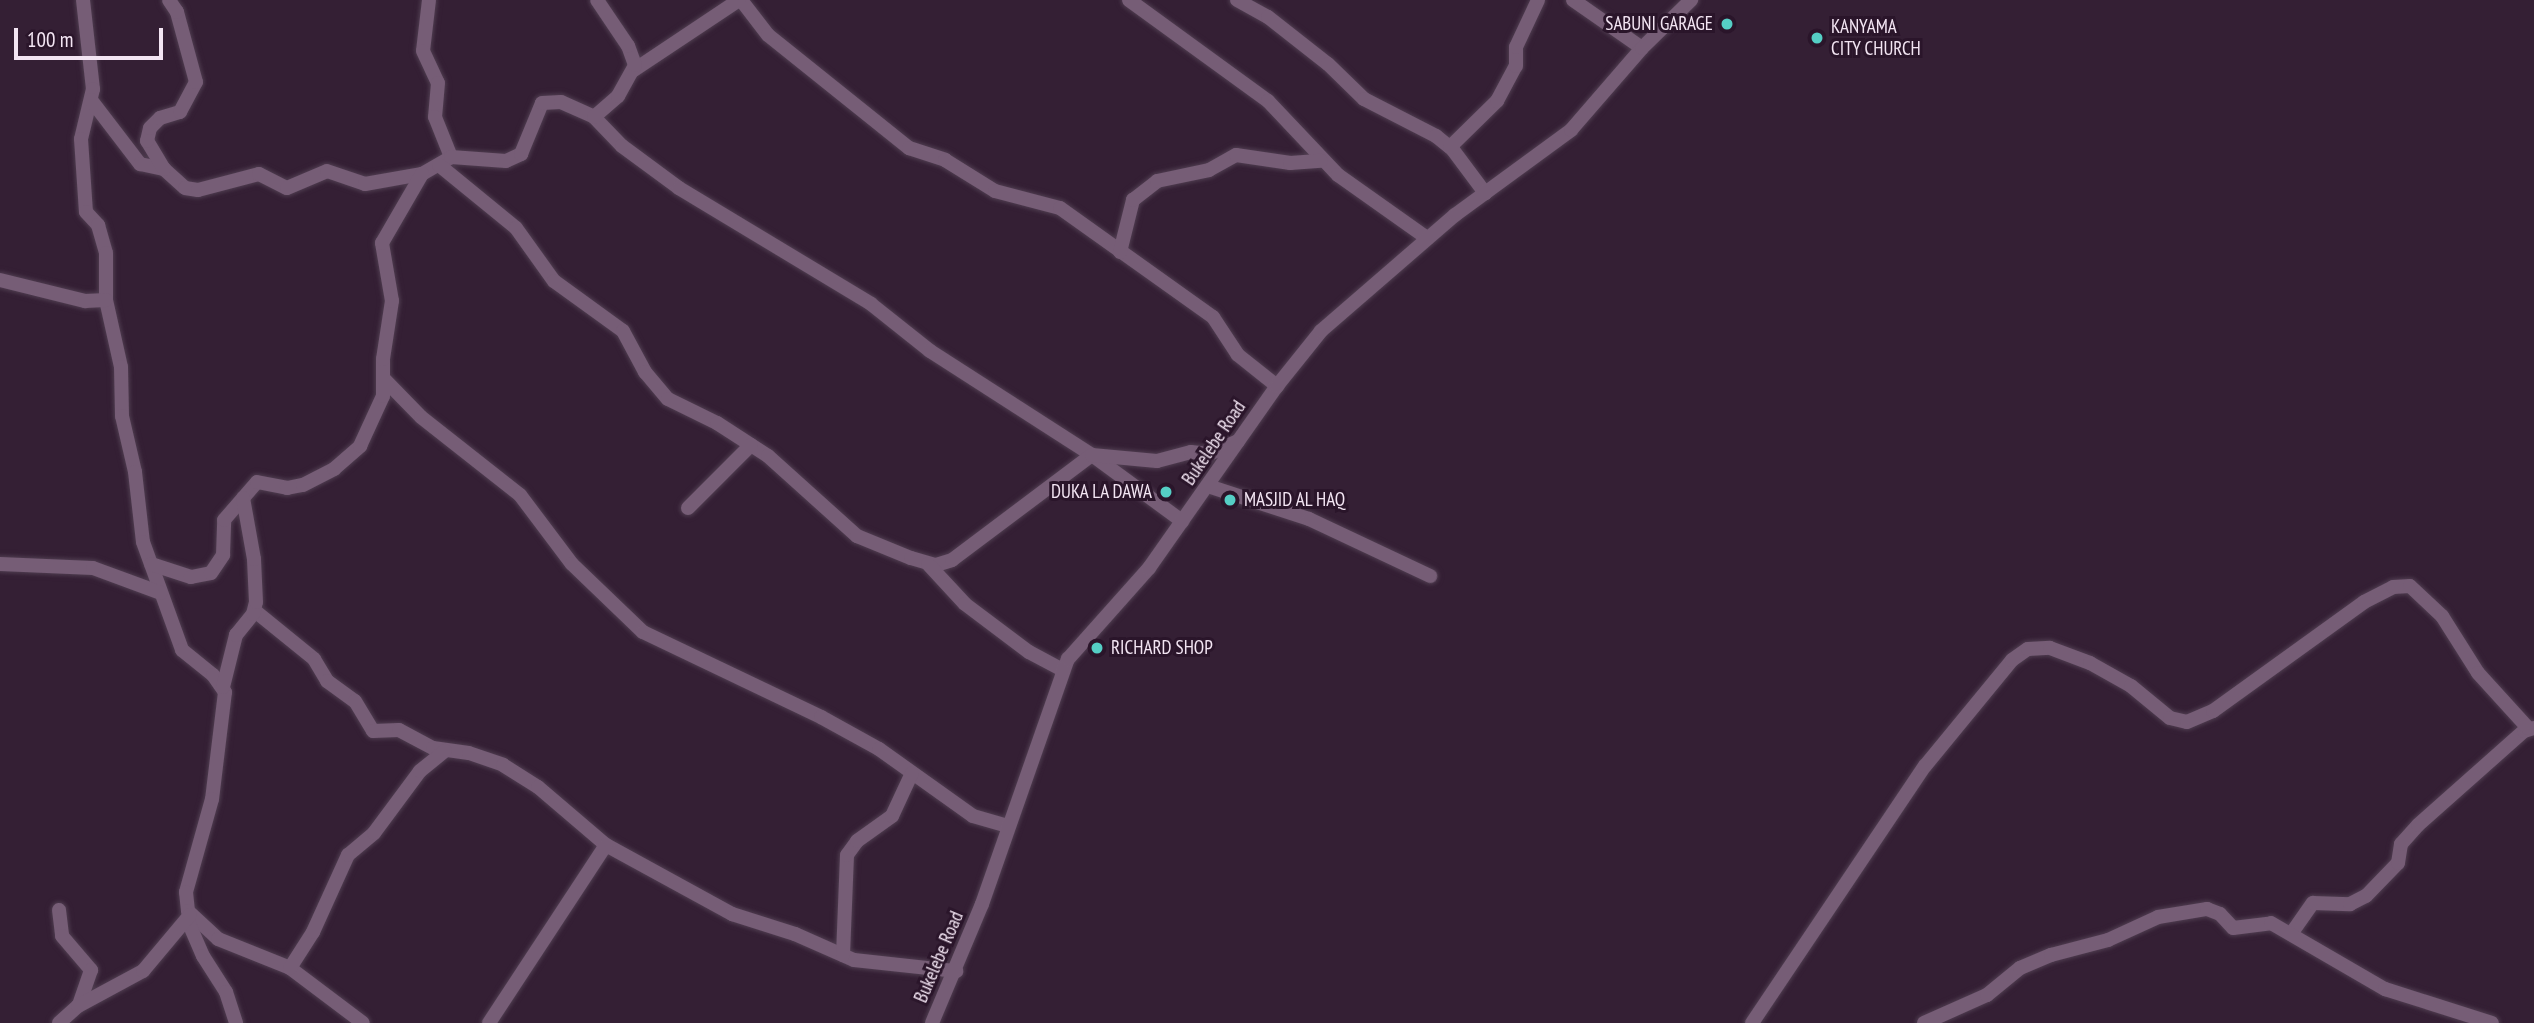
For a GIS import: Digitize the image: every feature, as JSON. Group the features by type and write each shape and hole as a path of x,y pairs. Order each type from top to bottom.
{"street":[{"path":"83,0 91,52 91,100 81,153 86,212 97,225 106,253 106,300 121,367 124,427 151,564 182,650 223,687"},
{"path":"169,0 196,82 180,112 160,118 150,128 147,141 164,169 185,188 198,190 259,174 287,188 327,171 358,184 422,174 445,161 493,163 517,158 530,136 536,110 546,100 594,117 622,146 679,188 871,304 930,351 1093,455 1182,521"},
{"path":"429,0 423,51 438,83 435,117 445,161 516,228 554,281 623,331 645,372 668,399 751,445 857,536 928,564 945,563 961,554 1093,455 1157,461 1191,452 1213,453 1238,441"},
{"path":"597,0 628,46 634,70"},
{"path":"594,117 618,96 634,70 740,0 768,35 909,148 945,160 995,191 1057,207 1213,317 1238,355 1277,386"},
{"path":"1129,0 1268,101 1321,161 1427,238"},
{"path":"1237,0 1268,17 1333,68 1363,100 1420,125 1450,147 1485,193"},
{"path":"1450,147 1497,101 1516,66 1516,47 1538,0"},
{"path":"1573,0 1642,48"},
{"name":"Bukelebe Road","path":"932,1023 956,971 1009,826 1040,752 1063,670 1182,521 1277,386 1321,331 1427,238 1571,130 1683,3"},
{"path":"91,100 140,164 164,169"},
{"path":"1120,252 1133,200 1157,181 1209,170 1236,155 1290,163 1321,161"},
{"path":"151,564 191,577 211,573 223,555 224,520 261,480 295,487 345,461 368,433 383,396 392,301 382,243 422,174"},
{"path":"0,280 85,302 106,300"},
{"path":"383,378 421,417 520,495 572,565 643,632 813,713 912,773 973,816 1009,826"},
{"path":"688,508 751,445"},
{"path":"1208,486 1309,519 1430,576"},
{"path":"236,1023 226,992 203,956 188,917 186,892 208,824 223,724 223,687 236,635 255,611 256,574 243,498"},
{"path":"0,564 93,568 162,593"},
{"path":"928,564 965,604 1029,652 1063,670"},
{"path":"1752,1023 1925,766 2012,660 2028,649 2050,648 2090,663 2131,686 2170,718 2187,722 2213,711 2364,602 2393,587 2410,586 2442,616 2478,673 2531,728 2404,839 2398,863 2366,895 2350,904 2313,903 2291,934"},
{"path":"255,611 314,659 327,681 355,701 371,730 398,730 422,744 503,765 538,787 606,845 732,914 864,962 956,971"},
{"path":"290,968 313,932 348,855 374,832 420,771 445,751"},
{"path":"843,955 847,855 857,841 892,816 912,773"},
{"path":"489,1023 606,845"},
{"path":"1924,1023 1993,992 2023,967 2108,940 2158,917 2207,909 2220,914 2233,928 2267,922 2385,989 2492,1023"},
{"path":"59,910 65,942 91,970 79,1006"},
{"path":"188,917 228,945 290,968 363,1023"},
{"path":"59,1023 79,1006 143,971 188,917"}],"place":[{"name":"SABUNI GARAGE","path":"1727,24"},
{"name":"KANYAMA CITY CHURCH","path":"1817,38"},
{"name":"DUKA LA DAWA","path":"1166,492"},
{"name":"MASJID AL HAQ","path":"1230,500"},
{"name":"RICHARD SHOP","path":"1097,648"}]}
